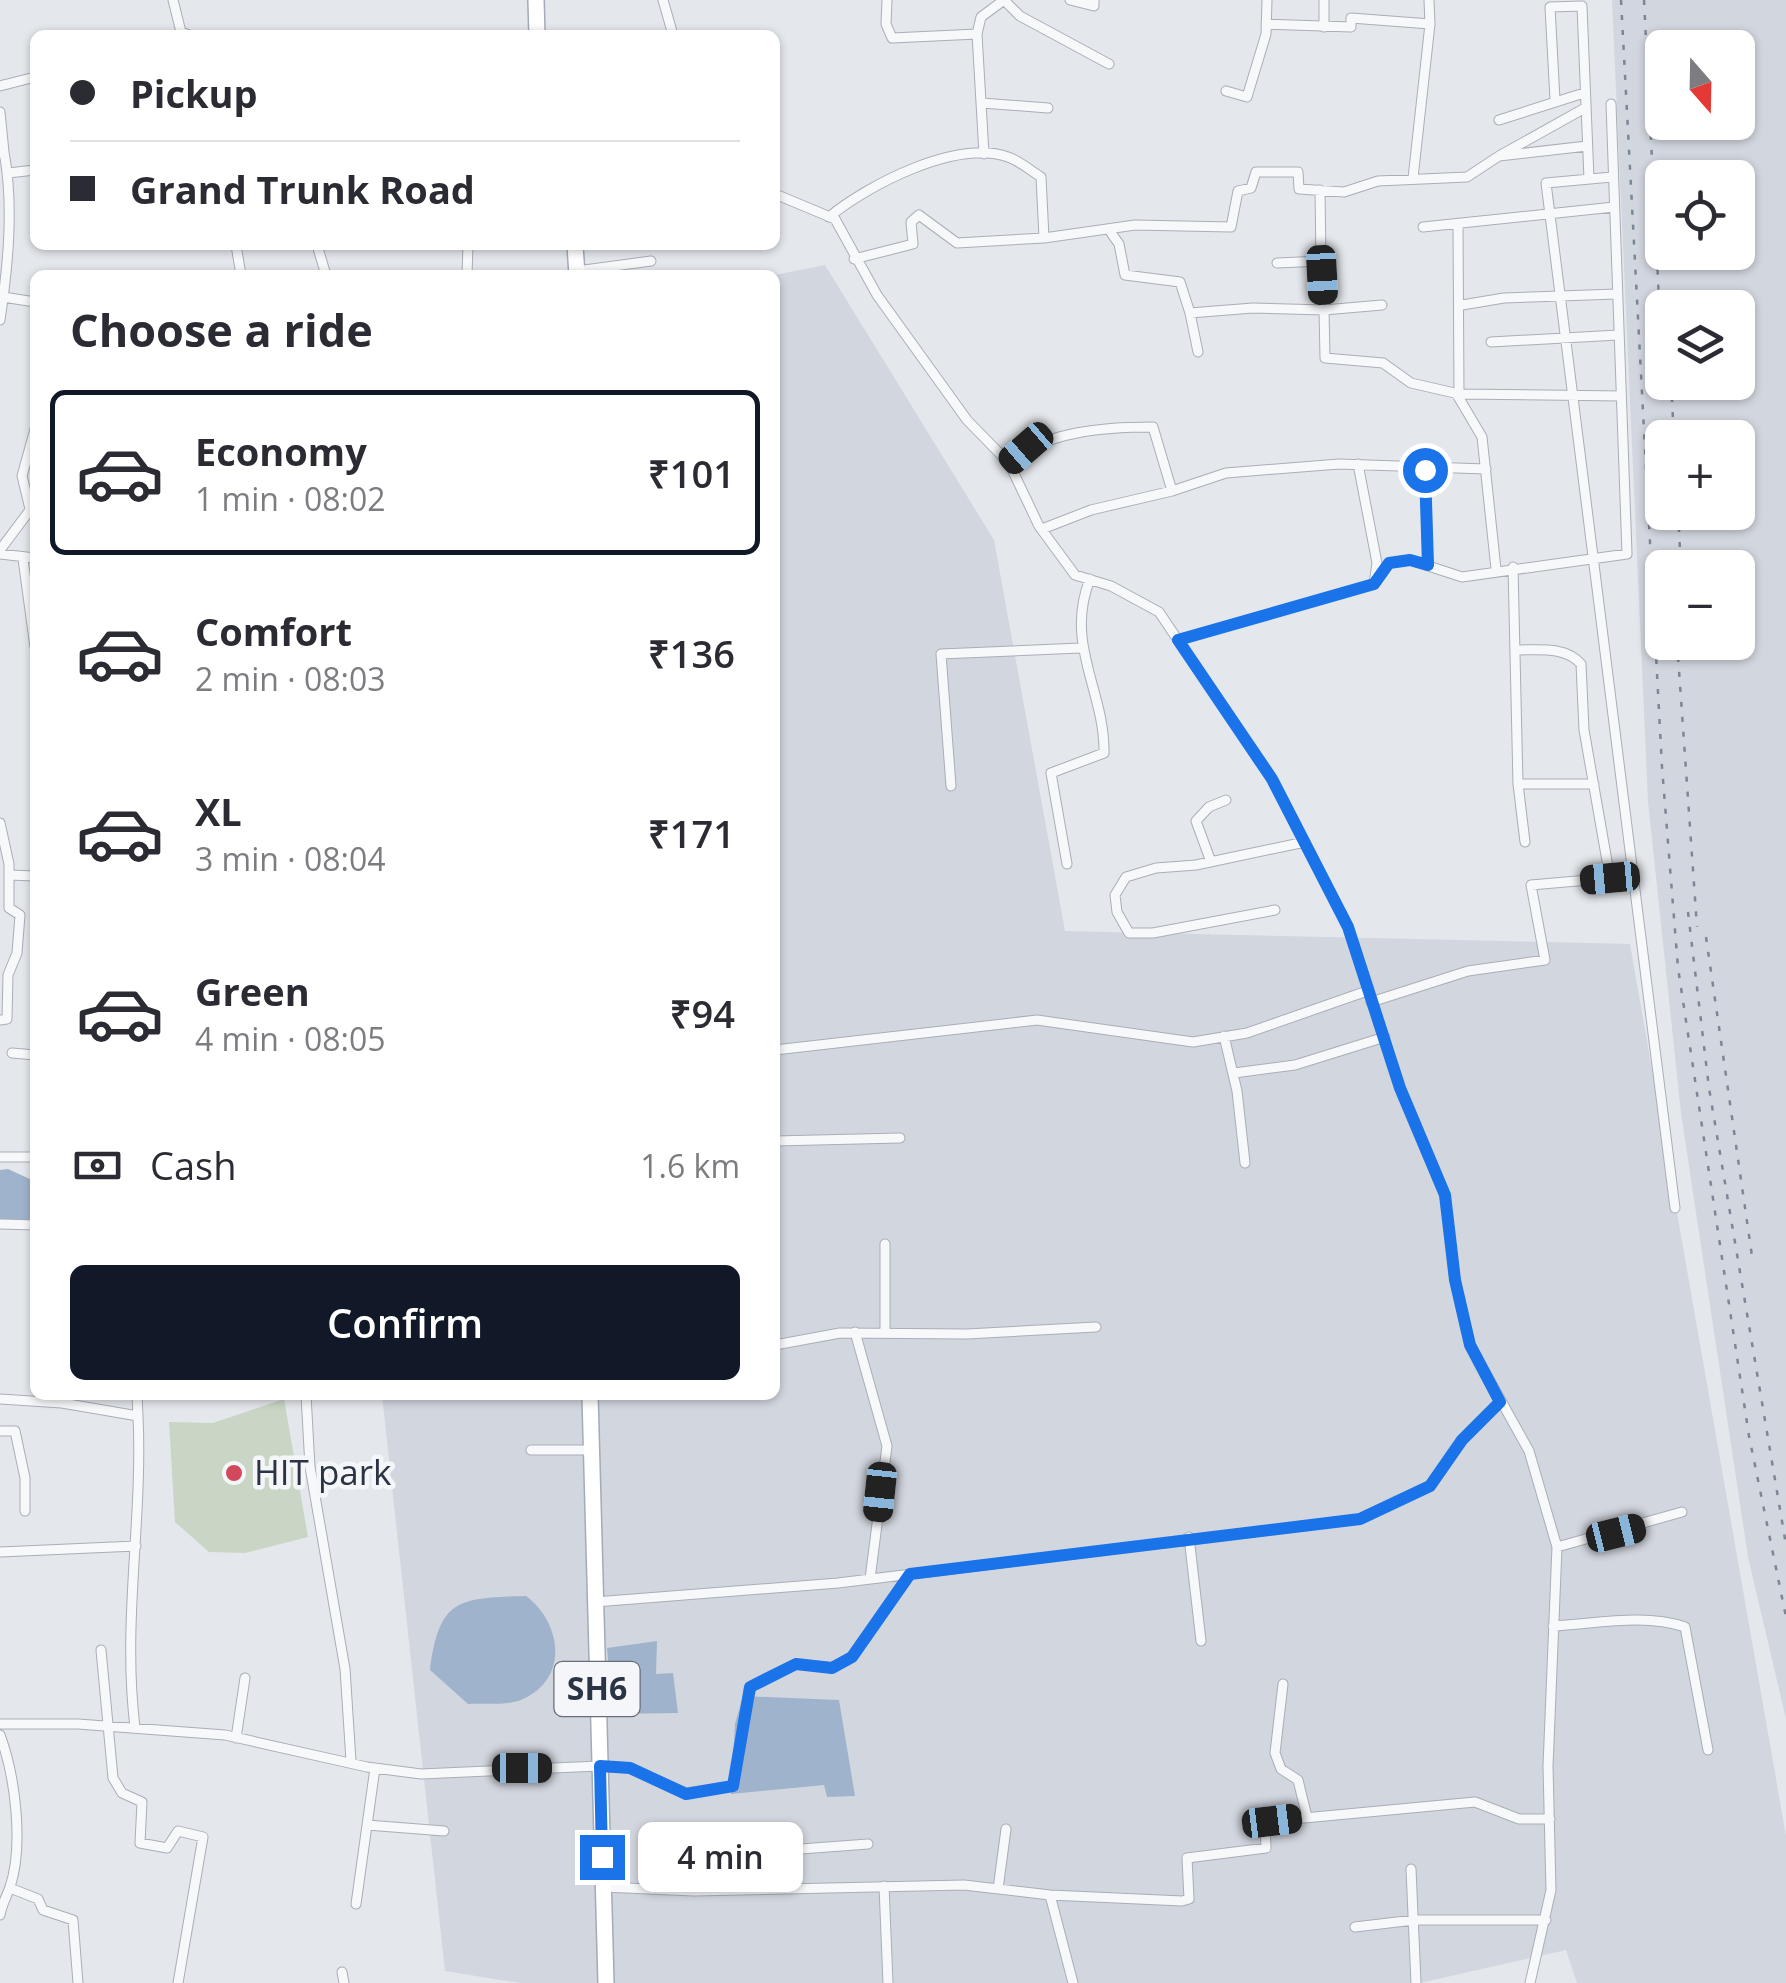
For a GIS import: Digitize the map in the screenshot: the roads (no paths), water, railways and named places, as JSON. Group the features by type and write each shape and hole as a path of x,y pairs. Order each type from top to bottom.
{"main road":[{"path":"536,0 537,30"},
{"name":"SH6","path":"590,1400 606,1983"}],"street":[{"path":"174,0 184,30"},
{"path":"663,0 672,30"},
{"path":"887,0 886,24 892,38 977,34"},
{"path":"984,154 977,34 981,17 1004,0 1020,16 1110,64"},
{"path":"1070,0 1094,6 1094,0"},
{"path":"1226,90 1246,97 1266,24 1267,0"},
{"path":"1324,0 1324,26"},
{"path":"1413,178 1430,0"},
{"path":"1556,100 1550,6 1582,6 1589,179"},
{"path":"1266,24 1351,27 1352,18 1430,24"},
{"path":"0,86 30,77"},
{"path":"1499,120 1584,93"},
{"path":"982,103 1048,108"},
{"path":"1178,640 1374,584 1389,563 1410,560 1462,576 1627,554 1611,104"},
{"path":"854,259 913,244 911,222 919,215 957,243 1044,238 1135,225 1232,227 1238,191 1251,188 1256,172 1298,172 1300,189 1344,192 1378,180 1466,177 1584,108"},
{"path":"0,112 2,152 8,173 0,320"},
{"path":"1499,156 1611,146"},
{"path":"830,216 892,174 984,154 1008,157 1041,178 1044,238"},
{"path":"8,173 30,171"},
{"path":"1612,177 1546,184 1675,1208"},
{"path":"1320,190 1326,358 1383,363 1411,382 1458,394 1621,396"},
{"path":"780,196 830,216 854,259 967,420 1008,463 1042,529 1075,575 1159,612 1272,779 1348,927 1400,1088 1445,1195 1455,1280 1470,1345 1529,1451 1557,1547 1551,1890 1530,1983"},
{"path":"1423,227 1614,207"},
{"path":"1458,226 1462,305 1458,394 1482,437 1496,570"},
{"path":"1110,230 1120,244 1124,274 1180,282 1198,352"},
{"path":"596,270 652,261"},
{"path":"1277,263 1321,261"},
{"path":"1462,305 1617,294"},
{"path":"3,297 30,301"},
{"path":"1190,313 1382,305"},
{"path":"1491,342 1618,335"},
{"path":"1008,463 1026,448 1054,438 1153,427 1172,492"},
{"path":"30,447 22,476 30,499"},
{"path":"1042,529 1226,473 1358,464 1425,470 1486,469"},
{"path":"1358,464 1377,563 1374,584"},
{"path":"1425,470 1428,565"},
{"path":"30,511 0,552 30,558"},
{"path":"23,558 30,610"},
{"path":"1512,567 1518,784 1525,842"},
{"path":"1067,864 1051,773 1104,752 1081,648 1084,594 1090,579"},
{"path":"951,786 941,654 1081,648"},
{"path":"1516,650 1572,654 1581,664 1584,730 1610,878"},
{"path":"1518,784 1594,784"},
{"path":"1212,862 1196,821 1209,807 1226,800"},
{"path":"0,822 9,908 20,916 21,927 8,975 7,1019 0,1020"},
{"path":"1275,910 1172,930 1129,933 1117,912 1114,895 1126,878 1305,842"},
{"path":"8,875 30,876"},
{"path":"1372,1002 1468,970 1546,960 1531,884 1634,876"},
{"path":"780,1049 1037,1020 1193,1042 1224,1036 1367,990"},
{"path":"1224,1036 1234,1073 1245,1163"},
{"path":"1234,1073 1295,1065 1386,1037"},
{"path":"12,1053 30,1054"},
{"path":"780,1141 900,1138"},
{"path":"0,1158 30,1157"},
{"path":"0,1224 30,1225"},
{"path":"884,1331 885,1244"},
{"path":"780,1344 856,1332 966,1334 1096,1327"},
{"path":"856,1332 887,1446 870,1579"},
{"path":"0,1399 30,1399"},
{"path":"73,1400 138,1416"},
{"path":"135,1726 129,1602 136,1546 137,1400"},
{"path":"306,1400 310,1467 330,1562 347,1684 351,1760"},
{"path":"595,1602 870,1579 1360,1519 1430,1486 1462,1440 1500,1402"},
{"path":"0,1431 15,1431 25,1478 25,1511"},
{"path":"531,1450 591,1450"},
{"path":"1557,1547 1682,1512"},
{"path":"1189,1537 1201,1641"},
{"path":"0,1552 136,1546"},
{"path":"0,1724 135,1726 236,1738 375,1768 440,1774 630,1768 686,1794 733,1786 750,1687 796,1664 832,1668 852,1657 910,1574"},
{"path":"1553,1626 1634,1621 1685,1626 1708,1750"},
{"path":"101,1650 113,1778 122,1793 142,1802 140,1843 168,1848 178,1831 203,1837 178,1983"},
{"path":"236,1738 245,1678"},
{"path":"1283,1684 1275,1753 1281,1770 1298,1780 1307,1817"},
{"path":"0,1735 15,1795 10,1888 1,1901 0,1915"},
{"path":"356,1904 375,1768"},
{"path":"603,1887 694,1892 778,1887 998,1888 1050,1895 1182,1901 1189,1898 1187,1858 1266,1848 1264,1827 1272,1821 1475,1802 1519,1819 1550,1819"},
{"path":"367,1825 444,1831"},
{"path":"998,1888 1006,1829"},
{"path":"778,1887 774,1850 868,1844"},
{"path":"1411,1869 1416,1983"},
{"path":"884,1886 888,1983"},
{"path":"10,1888 38,1899 43,1910 73,1920 78,1983"},
{"path":"1050,1895 1073,1983"},
{"path":"1354,1927 1414,1920 1546,1920"}],"water":[{"path":"8,1169 30,1179 30,1225 0,1227 0,1170"},
{"path":"526,1596 538,1607 553,1634 554,1664 548,1678 538,1690 517,1701 468,1704 430,1670 439,1628 447,1615 469,1601"},
{"path":"657,1641 656,1674 673,1673 678,1713 613,1714 607,1648"},
{"path":"743,1696 839,1700 855,1796 827,1797 824,1785 731,1794 735,1724"}],"railway":[{"path":"1621,0 1662,767 1678,968 1749,1436 1786,1617"},
{"path":"1644,0 1658,290"},
{"path":"1672,400 1673,420"},
{"path":"1679,530 1680,550"},
{"path":"1678,660 1697,927"},
{"path":"1688,912 1709,1088 1786,1545"},
{"path":"1706,937 1753,1263"}],"place":[{"name":"HIT park","path":"234,1473"}]}
